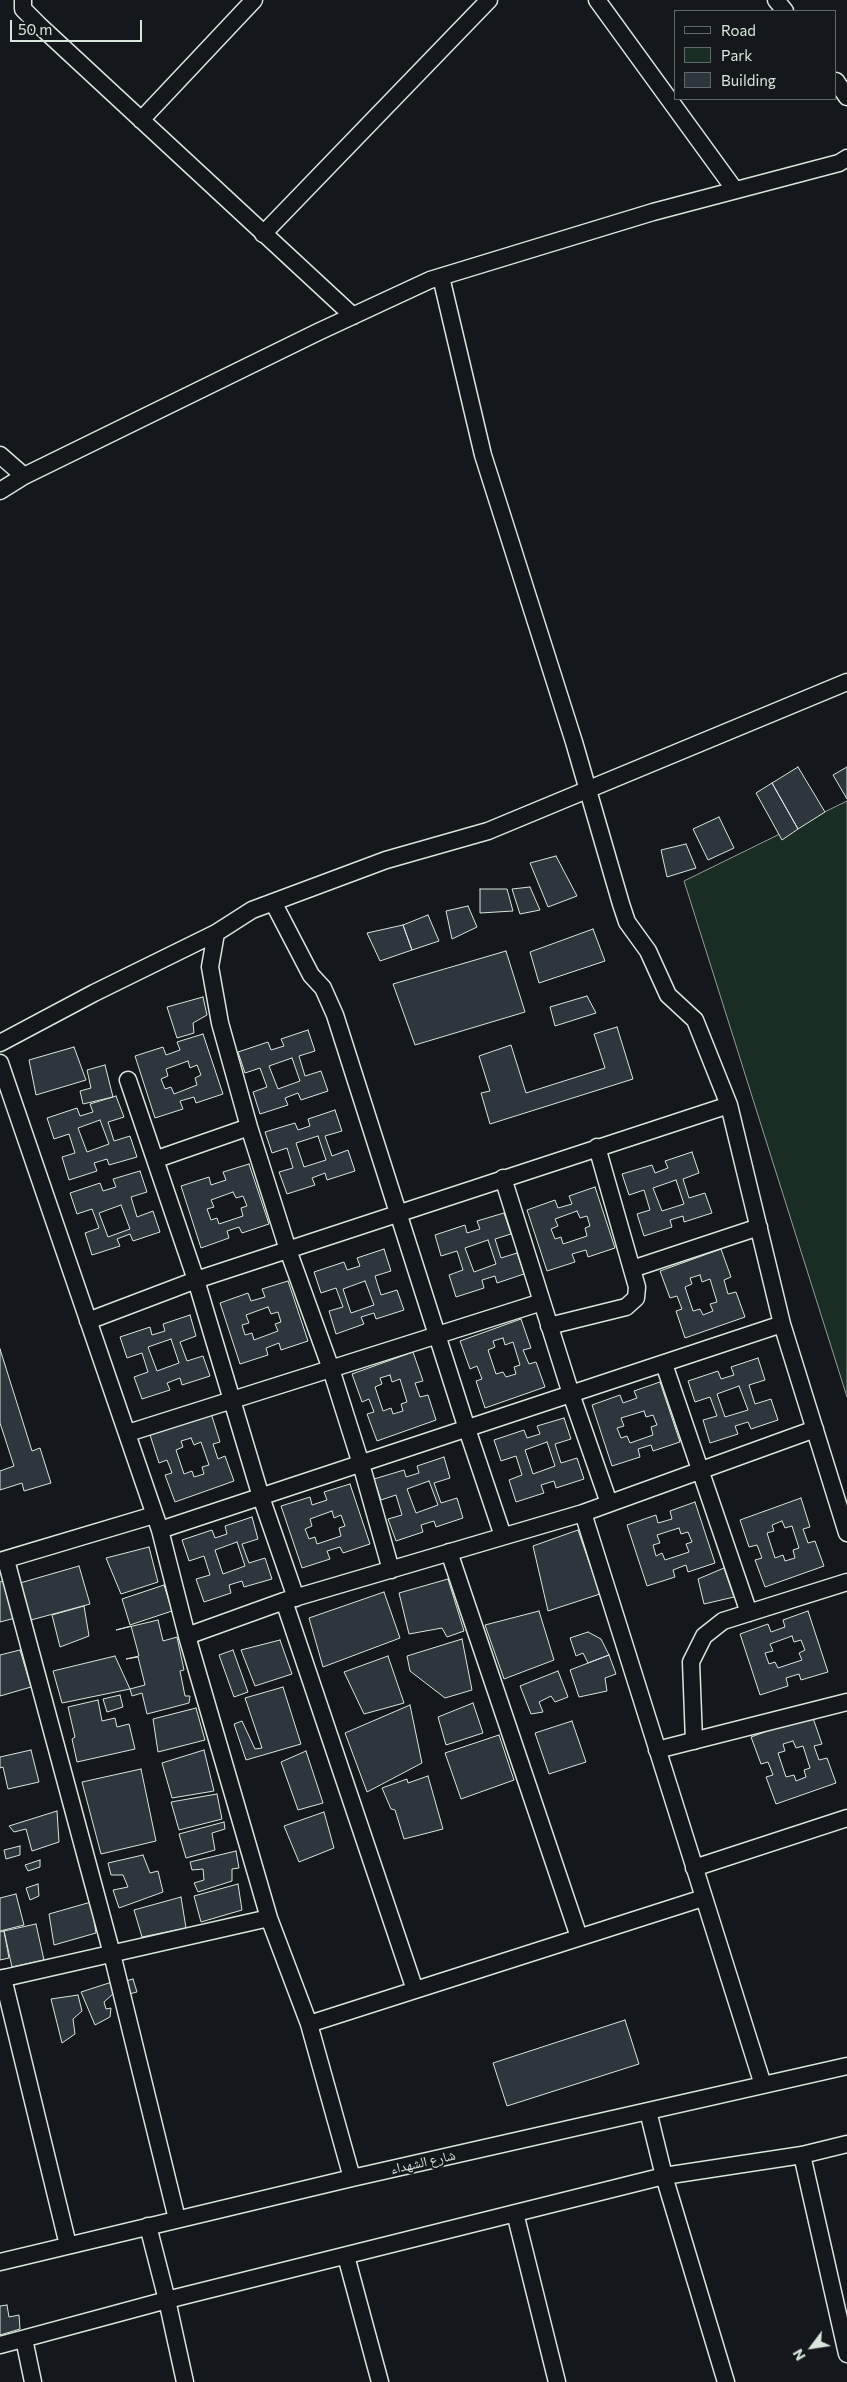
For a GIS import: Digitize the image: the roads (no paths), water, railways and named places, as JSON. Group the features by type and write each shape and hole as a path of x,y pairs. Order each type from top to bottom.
{"street":[{"path":"23,0 24,9 38,25 352,316"},
{"path":"141,120 254,0"},
{"path":"263,234 489,0"},
{"path":"597,0 735,190"},
{"path":"776,0 784,10"},
{"path":"837,82 847,97"},
{"path":"0,491 24,476 352,316 441,277 653,212 839,162 847,158"},
{"path":"441,277 483,455 574,742 587,792 627,922 648,951 668,995 696,1020 729,1105 782,1324 847,1533"},
{"path":"0,455 24,476"},
{"path":"0,1043 94,993 216,933 252,910 386,860 488,831 587,792 847,682"},
{"path":"273,902 311,975 324,988 335,1015 503,1536"},
{"path":"216,933 210,967 214,994 249,1127 288,1250 331,1370 361,1464 391,1570"},
{"path":"0,1063 157,1522 187,1636 270,1918 309,2024 352,2178"},
{"path":"128,1080 196,1280 290,1600 415,1990"},
{"path":"88,1321 196,1280 729,1105"},
{"path":"156,1159 249,1127"},
{"path":"549,1326 626,1307 636,1298 638,1287 597,1148"},
{"path":"503,1178 571,1394 609,1503"},
{"path":"632,1269 759,1228"},
{"path":"128,1434 542,1302"},
{"path":"177,2219 112,1954 3,1560 261,1497 782,1324"},
{"path":"664,1364 749,1613"},
{"path":"187,1636 290,1600 583,1513 815,1428"},
{"path":"583,1513 762,2085"},
{"path":"449,1552 578,1938"},
{"path":"694,1741 691,1662 704,1636 723,1621 847,1582"},
{"path":"657,1750 847,1702"},
{"path":"694,1868 847,1818"},
{"path":"309,2024 704,1898"},
{"path":"68,2245 2,1979 270,1918"},
{"name":"شارع الشهداء","path":"0,2262 352,2178 847,2066"},
{"path":"648,2111 664,2176 726,2382"},
{"path":"0,2345 167,2300 664,2176 802,2155 847,2144"},
{"path":"802,2155 847,2354"},
{"path":"515,2213 557,2382"},
{"path":"148,2226 185,2382"},
{"path":"346,2256 380,2382"},
{"path":"24,2339 33,2382"}]}
